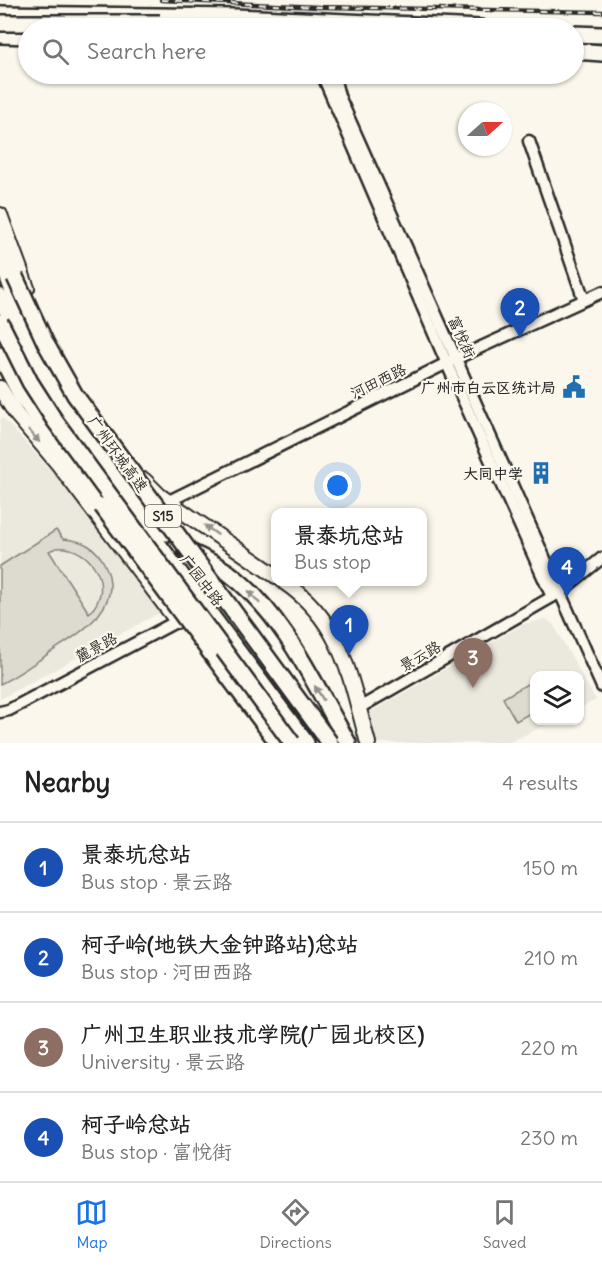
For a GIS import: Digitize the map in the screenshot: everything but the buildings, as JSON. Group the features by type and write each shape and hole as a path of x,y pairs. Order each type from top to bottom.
{"highway":[{"path":"0,14 254,18"},
{"path":"0,23 18,23"},
{"path":"0,30 18,30"},
{"path":"584,34 602,35"},
{"path":"0,35 18,36"},
{"path":"584,52 602,53"},
{"name":"广州环城高速","path":"0,235 29,310 75,395 320,741"},
{"name":"广园中路","path":"0,256 20,309 60,385 118,468 320,741"},
{"path":"0,323 18,339"},
{"name":"S15","path":"0,323 30,382 48,411 289,743"},
{"name":"广园中路","path":"18,339 57,406 197,608 320,741"},
{"path":"0,355 22,397 278,743"},
{"path":"177,546 229,573 259,602 290,643 348,743"}],"main road":[{"path":"0,215 46,331 76,385 145,482 271,572"},
{"name":"广园中路","path":"0,296 18,339"},
{"path":"20,309 46,331"},
{"path":"0,388 16,414 59,465 177,621"},
{"path":"57,406 75,455 125,526 197,608 289,743"},
{"path":"116,443 118,468"},
{"path":"116,488 125,526"},
{"path":"170,501 177,546"},
{"path":"289,586 310,601 331,629 344,657 368,743"}],"street":[{"name":"富悦街","path":"326,84 556,595 602,687"},
{"name":"富悦街","path":"336,84 451,361"},
{"path":"529,141 584,300"},
{"name":"河田西路","path":"170,501 451,361 602,292"},
{"path":"556,595 602,558"},
{"name":"景云路","path":"358,708 556,595"},
{"name":"麓景路","path":"0,712 9,710 177,621 197,608"}],"shaded area":[{"path":"3,418 55,475 161,612 0,699 0,420"},
{"path":"56,530 63,539 82,543 96,552 104,563 110,578 110,592 105,605 87,627 33,665 0,684 0,566","holes":["56,548 68,549 89,560 100,580 97,603 89,613 49,551"]},
{"path":"546,619 553,624 580,671 530,671 530,725 546,725 508,743 374,743 367,714 524,624"},
{"path":"584,679 596,700 584,706"},
{"path":"530,682 530,713 516,721 503,698"}],"railway":[{"path":"161,0 319,7 602,12"}],"place":[{"name":"柯子岭(地铁大金钟路站)总站","path":"520,338"},
{"name":"广州市白云区统计局","path":"574,387"},
{"name":"大同中学","path":"541,473"},
{"name":"柯子岭总站","path":"567,597"},
{"name":"景泰坑总站","path":"349,655"},
{"name":"广州卫生职业技术学院(广园北校区)","path":"473,688"}]}
